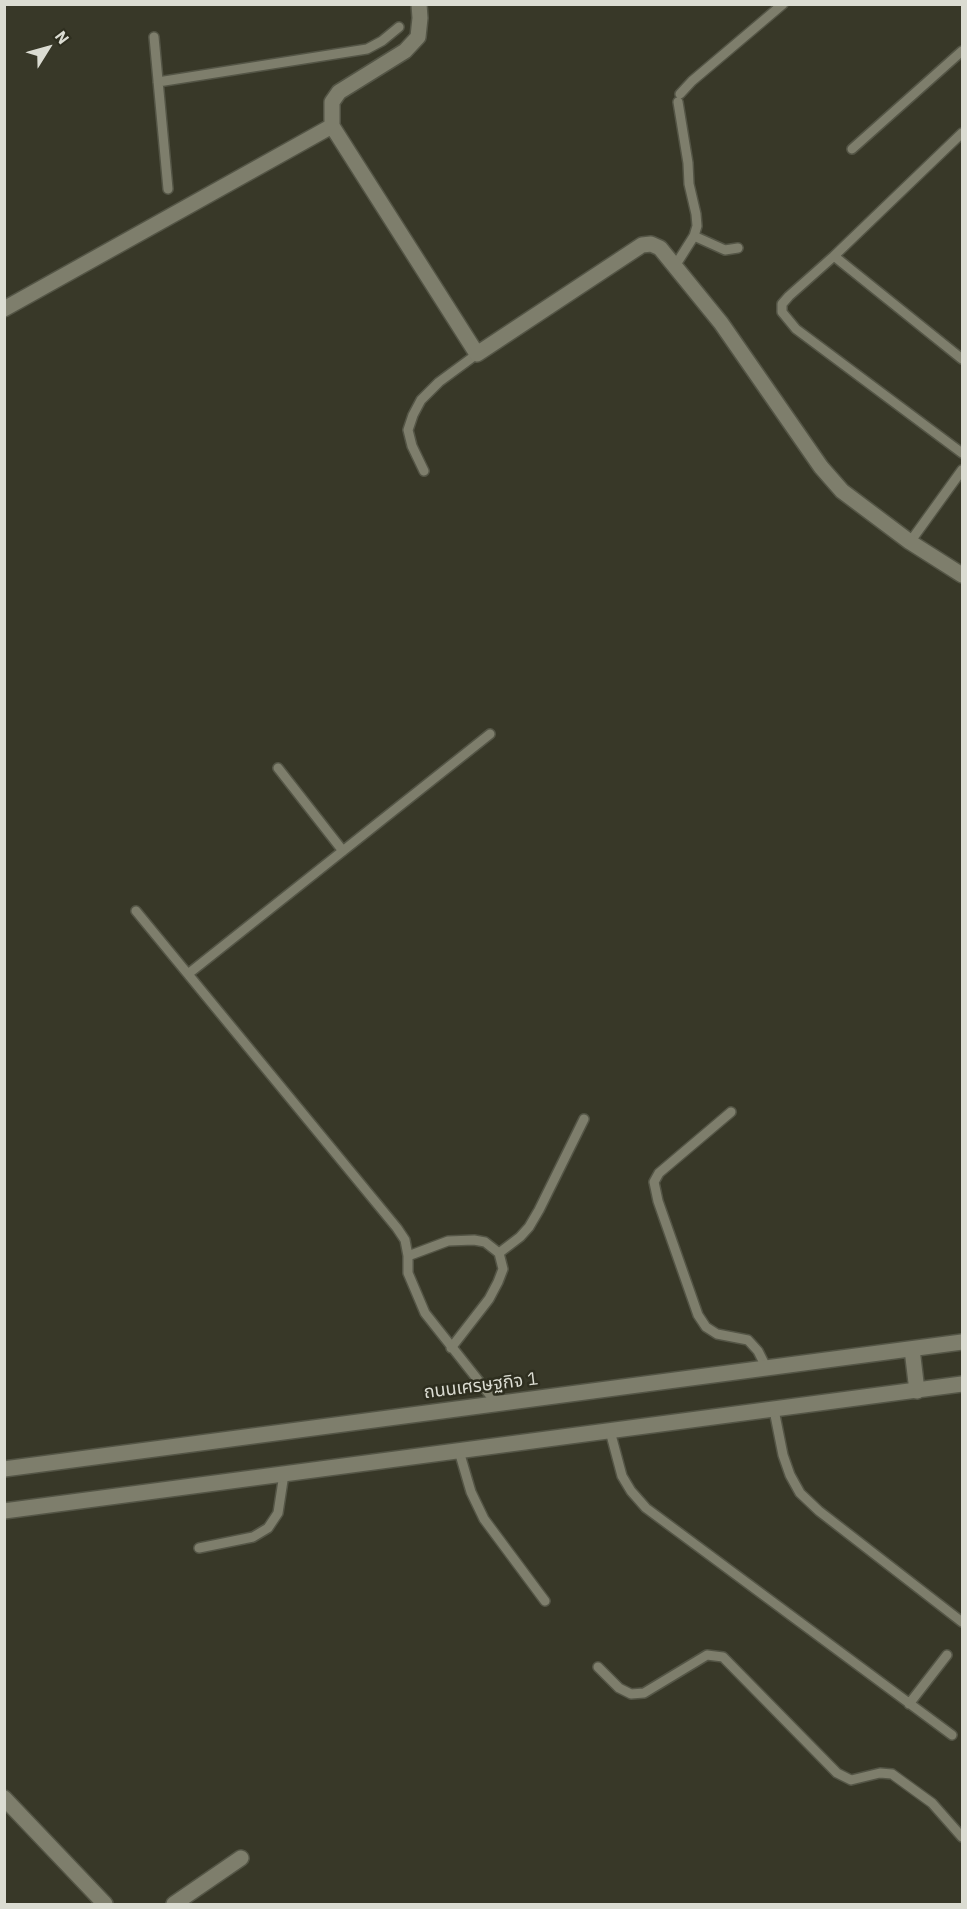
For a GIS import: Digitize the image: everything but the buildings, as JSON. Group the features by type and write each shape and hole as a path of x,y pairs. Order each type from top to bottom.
{"main road":[{"path":"419,4 418,37 405,51 339,92 332,102 332,126 477,354 642,245 651,244 660,248 721,323 821,467 842,491 910,542 963,575"},
{"path":"4,309 332,126"},
{"name":"ถนนเศรษฐกิจ 1","path":"4,1469 963,1342"},
{"path":"912,1349 917,1391"},
{"path":"4,1511 963,1384"},
{"path":"6,1801 105,1905"},
{"path":"174,1905 240,1858"}],"lane":[{"path":"675,266 694,236 697,226 688,184 688,163 679,98 692,81 783,4"},
{"path":"158,82 367,49 382,41 399,27"},
{"path":"154,37 168,189"},
{"path":"852,149 963,51"},
{"path":"963,133 782,304 782,312 796,329 963,453"},
{"path":"694,236 725,250 738,248"},
{"path":"834,256 963,359"},
{"path":"424,471 412,446 408,430 413,415 421,400 433,388 477,354"},
{"path":"910,542 963,470"},
{"path":"188,974 490,734"},
{"path":"278,768 343,851"},
{"path":"136,911 397,1228 405,1240 408,1273 424,1313 497,1404"},
{"path":"731,1112 659,1173 654,1182 658,1201 694,1304 706,1327 717,1334 748,1340 758,1351 767,1369"},
{"path":"499,1253 520,1237 534,1219 584,1119"},
{"path":"408,1256 448,1241 474,1240 485,1242 499,1253 503,1269 498,1282 489,1299 451,1347"},
{"path":"774,1410 783,1455 800,1493 819,1511 963,1622"},
{"path":"610,1431 622,1476 646,1508 952,1735"},
{"path":"459,1451 471,1492 484,1519 545,1600"},
{"path":"199,1548 253,1537 268,1528 278,1513 284,1474"},
{"path":"598,1667 619,1688 631,1694 644,1693 707,1655 723,1657 837,1773 851,1780 880,1773 892,1774 932,1803 963,1837"},
{"path":"909,1704 947,1655"}]}
